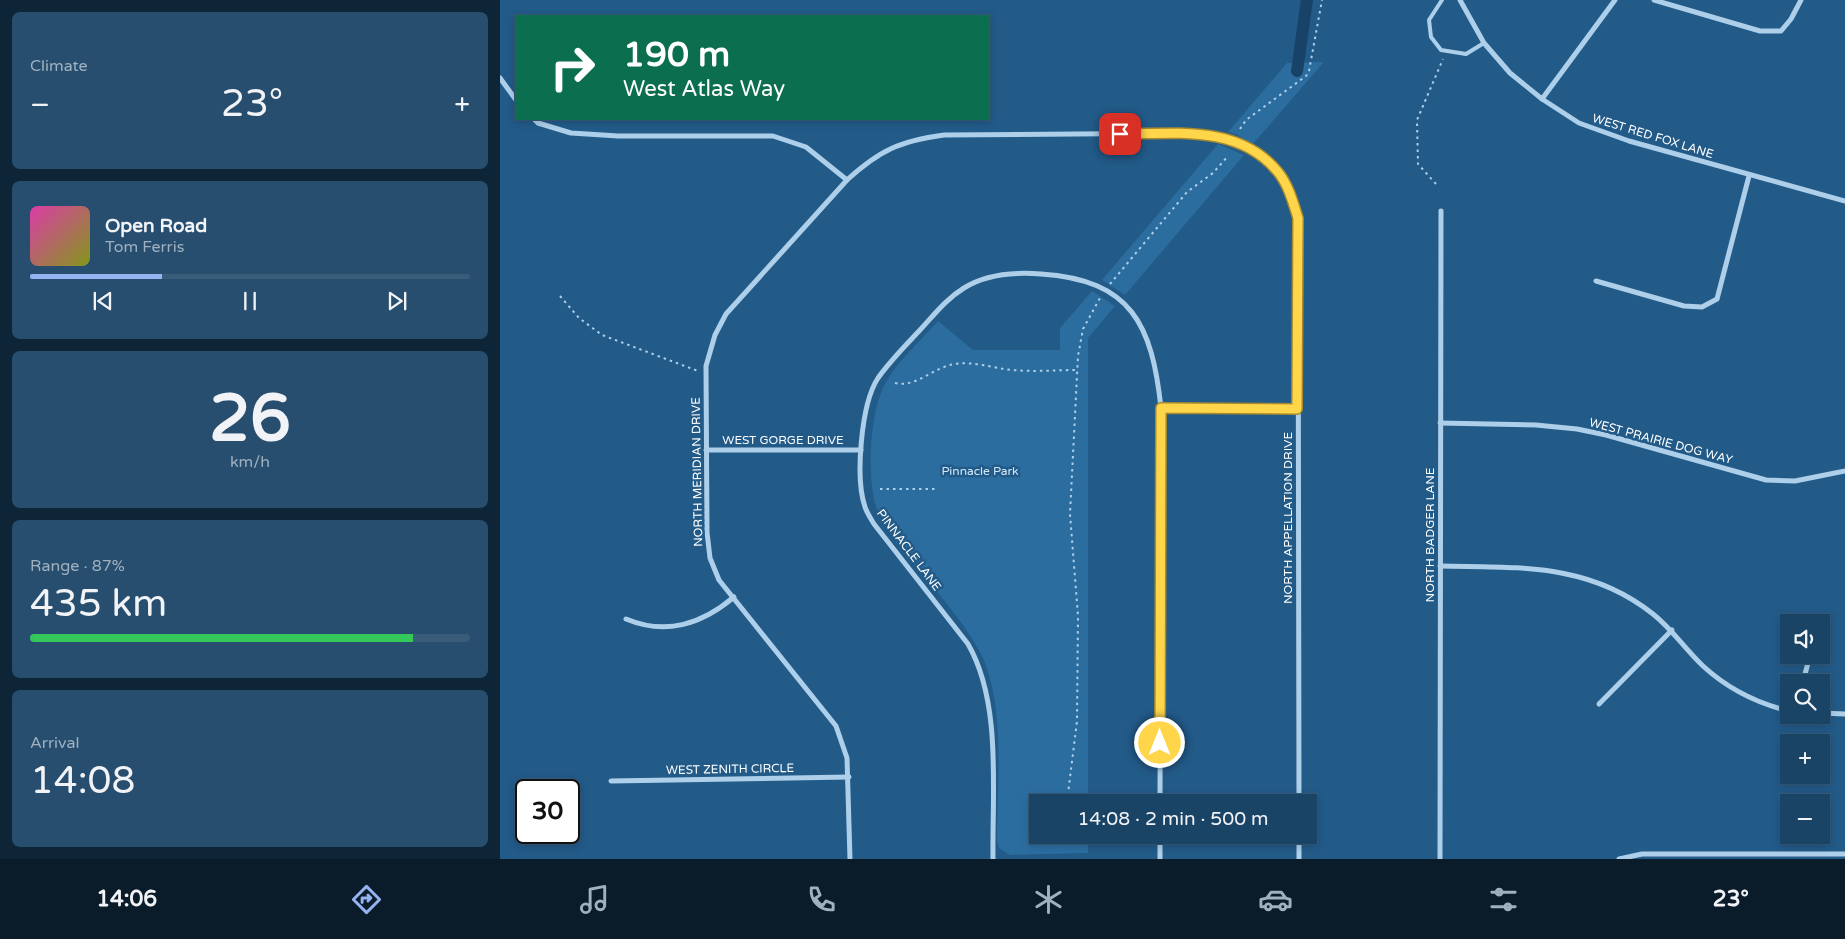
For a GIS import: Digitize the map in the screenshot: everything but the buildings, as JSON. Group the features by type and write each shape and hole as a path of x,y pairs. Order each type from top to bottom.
{"street":[{"name":"WEST RED FOX LANE","path":"1460,0 1484,43 1510,73 1542,99 1579,123 1629,141 1749,176 1845,201"},
{"path":"1542,99 1615,0"},
{"path":"1654,0 1760,31 1781,31 1791,19 1801,0"},
{"path":"500,78 515,99"},
{"path":"535,120 538,123 571,133 618,136 773,136 806,147 848,180"},
{"name":"NORTH MERIDIAN DRIVE","path":"850,859 847,758 836,726 719,580 710,558 707,532 706,366 715,335 726,314 848,180 864,165 893,147 912,139 944,135 1198,133 1238,142 1260,155"},
{"name":"NORTH APPELLATION DRIVE","path":"1260,155 1278,172 1290,195 1298,218 1299,794"},
{"path":"1596,282 1684,306 1702,307 1717,299 1749,176"},
{"name":"NORTH BADGER LANE","path":"1440,859 1441,211"},
{"name":"PINNACLE LANE","path":"993,859 990,703 977,660 968,644 874,524 865,506 861,450 866,406 878,378 949,299 964,288 983,279 1002,275 1034,274 1081,279 1105,290 1118,299 1132,313 1146,332 1157,373 1161,408 1160,794"},
{"path":"1161,408 1297,409"},
{"name":"WEST PRAIRIE DOG WAY","path":"1440,423 1536,425 1577,429 1606,435 1766,480 1795,481 1845,471"},
{"name":"WEST GORGE DRIVE","path":"706,450 861,450"},
{"path":"1440,566 1528,567 1558,571 1590,580 1627,596 1672,630 1702,665 1728,686 1763,705 1780,709"},
{"path":"626,619 648,626 680,625 697,622 714,614 734,597"},
{"path":"1599,704 1672,630"},
{"path":"1830,713 1845,714"},
{"name":"WEST ZENITH CIRCLE","path":"611,781 849,777"},
{"path":"1160,844 1160,859"},
{"path":"1299,844 1299,859"},
{"path":"1620,859 1642,854 1800,857 1845,854"}],"lane":[{"path":"1442,0 1429,20 1431,37 1441,50 1466,54 1484,43"}],"path":[{"path":"1240,129 1246,120 1303,79 1309,71 1322,0"},
{"path":"1436,184 1418,164 1417,120 1442,59"},
{"path":"1068,794 1078,721 1078,616 1070,514 1077,370 1083,329 1105,290 1187,192 1213,173 1228,156"},
{"path":"560,296 579,318 602,335 700,372"},
{"path":"895,383 908,385 936,370 954,364 971,363 1012,370 1077,370"},
{"path":"880,490 936,489"}],"green space":[{"path":"1324,62 1252,145 1238,135 1228,132 1287,63"},
{"path":"1218,144 1244,155 1125,295 1102,280"},
{"name":"Pinnacle Park","path":"1092,291 1115,306 1088,338 1088,794 1029,794 1029,844 1088,844 1088,853 1010,855 999,848 997,841 999,771 997,721 989,674 981,654 962,624 894,540 883,522 875,503 873,490 871,442 876,410 885,384 903,359 938,321 973,350 1060,350 1060,328"}],"waterway":[{"path":"1297,71 1307,0"}],"route":[{"path":"1120,134 1198,133 1238,142 1260,155 1278,172 1290,195 1298,218 1297,409 1161,408 1160,743"}]}
